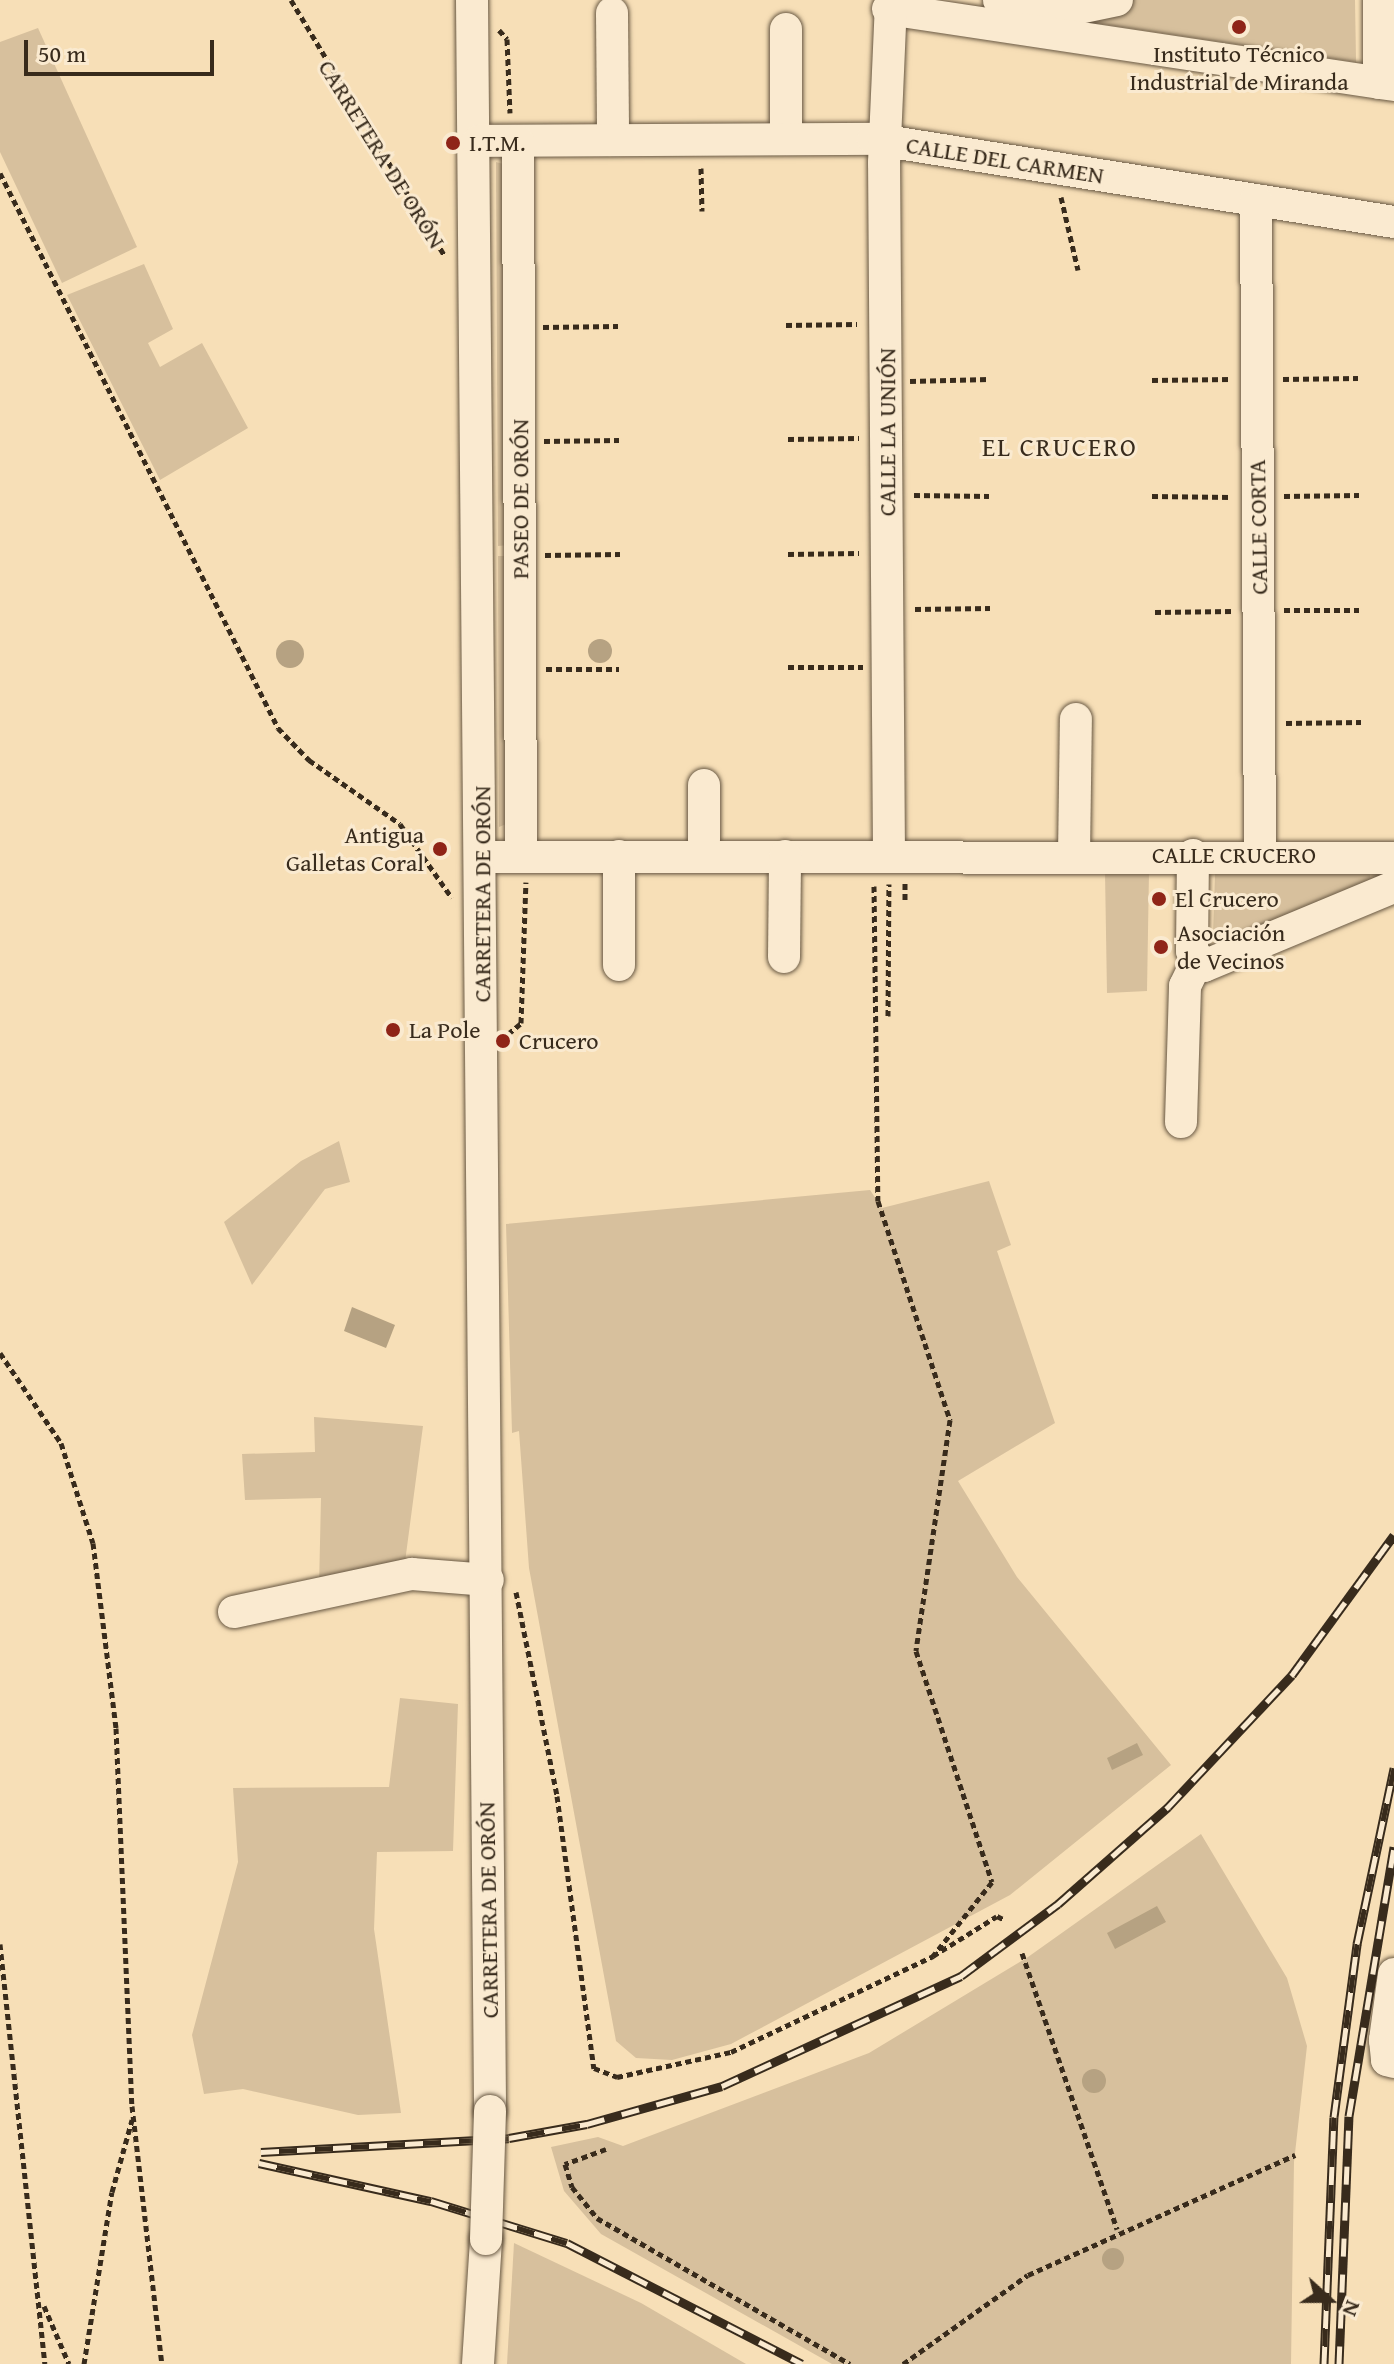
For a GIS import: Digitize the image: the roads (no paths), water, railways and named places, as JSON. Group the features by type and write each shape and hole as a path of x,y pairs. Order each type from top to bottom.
{"street":[{"path":"999,0 1064,11 1117,0"},
{"path":"890,4 1387,84 1379,0"},
{"name":"CALLE LA UNIÓN","path":"882,863 884,140 890,4"},
{"name":"CARRETERA DE ORÓN","path":"478,2364 490,2111 500,1581 481,926 478,141 482,10"},
{"path":"612,13 613,140"},
{"path":"786,29 786,125"},
{"name":"CALLE DEL CARMEN","path":"478,141 884,140 1394,222"},
{"name":"PASEO DE ORÓN","path":"518,141 523,871"},
{"name":"CALLE CORTA","path":"1256,200 1260,854"},
{"path":"1074,855 1076,719"},
{"path":"704,785 704,840"},
{"name":"CALLE CRUCERO","path":"483,857 523,871 619,856 785,856 882,863 1074,855 1260,854 1394,858"},
{"path":"1181,1122 1185,986 1196,963 1193,855"},
{"path":"619,856 619,965"},
{"path":"784,957 785,856"},
{"path":"1196,963 1211,966 1394,887"},
{"path":"234,1612 412,1574 500,1581"},
{"path":"1390,2061 1394,1974"}],"railway":[{"path":"261,2152 509,2138 587,2124 722,2086 961,1976 1058,1904 1168,1807 1292,1675 1394,1535"},
{"path":"1324,2364 1334,2117 1357,1944 1394,1768"},
{"path":"1339,2364 1349,2116 1394,1847"},
{"path":"259,2163 431,2201 567,2243 802,2364"}],"place":[{"name":"Instituto Técnico Industrial de Miranda","path":"1239,27"},
{"name":"I.T.M.","path":"453,143"},
{"name":"Antigua Galletas Coral","path":"440,849"},
{"name":"El Crucero","path":"1159,899"},
{"name":"Asociación de Vecinos","path":"1161,947"},
{"name":"La Pole","path":"393,1030"},
{"name":"Crucero","path":"503,1041"}],"district":[{"name":"EL CRUCERO","path":"1060,447"}]}
